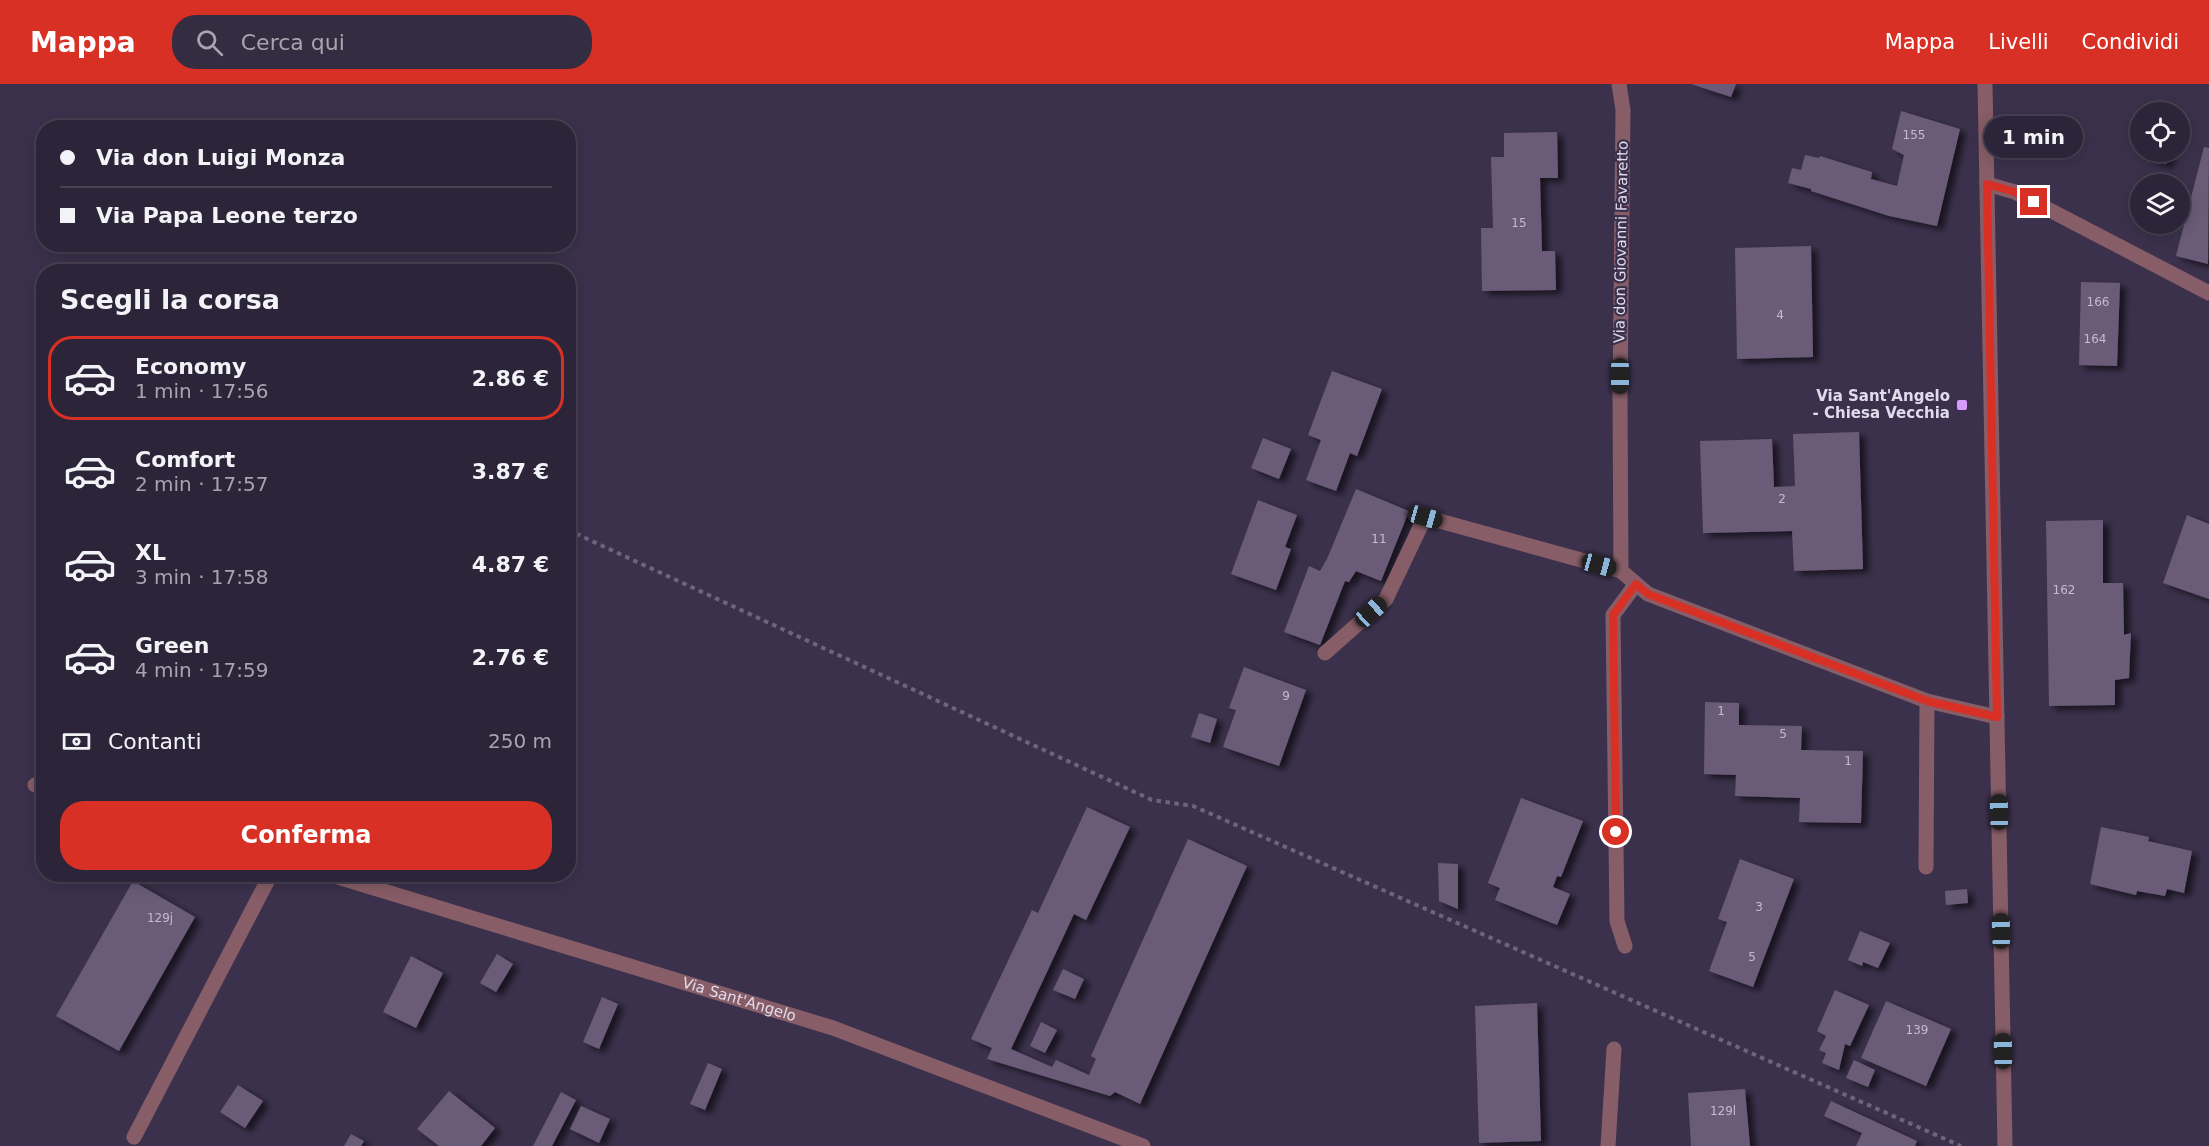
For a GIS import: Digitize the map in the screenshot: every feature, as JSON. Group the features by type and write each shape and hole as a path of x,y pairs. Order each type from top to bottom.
{"street":[{"name":"Via don Giovanni Favaretto","path":"1619,84 1623,110 1621,571"},
{"path":"1985,84 2005,1146"},
{"path":"1987,184 2015,192 2209,293"},
{"path":"1325,653 1386,599 1425,517 1621,571 1648,594 1927,701 1997,717"},
{"path":"1625,946 1617,921 1613,615 1636,584"},
{"path":"1926,867 1927,701"},
{"path":"134,1137 267,882"},
{"name":"Via Sant'Angelo","path":"354,882 833,1028 1143,1146"},
{"path":"1608,1146 1614,1049"}],"path":[{"path":"576,534 1152,800 1193,806 1961,1146"}],"building":[{"path":"1691,84 1736,84 1731,97"},
{"path":"1901,111 1960,129 1937,226 1889,216 1788,183 1792,168 1801,170 1805,155 1819,158 1820,156 1872,172 1871,179 1897,186 1904,155 1892,149"},
{"path":"1557,132 1558,178 1540,178 1542,251 1555,251 1556,290 1482,291 1481,228 1493,228 1491,157 1504,157 1504,133"},
{"path":"2204,147 2209,148 2208,264 2176,256 2182,234 2190,234 2190,202"},
{"path":"1811,246 1813,357 1737,359 1735,248"},
{"path":"2081,282 2120,283 2117,366 2079,365"},
{"path":"1332,371 1382,389 1357,456 1350,453 1336,491 1306,480 1321,440 1308,435"},
{"path":"1859,432 1863,569 1794,571 1792,531 1703,533 1700,441 1772,439 1774,487 1795,486 1793,434"},
{"path":"1263,438 1291,449 1279,479 1251,468"},
{"path":"1356,489 1409,511 1381,581 1356,571 1349,582 1345,581 1320,645 1284,632 1309,566 1320,571"},
{"path":"1258,500 1297,515 1285,547 1291,549 1276,590 1231,574"},
{"path":"2187,515 2209,524 2209,599 2163,583"},
{"path":"2103,520 2103,583 2123,583 2124,635 2131,633 2129,678 2115,680 2115,705 2049,706 2046,521"},
{"path":"1244,667 1306,690 1279,766 1223,747 1236,710 1229,708"},
{"path":"1705,702 1739,703 1739,725 1802,726 1801,750 1863,751 1861,823 1799,822 1800,798 1735,796 1736,775 1704,774"},
{"path":"1199,713 1217,719 1210,743 1191,737"},
{"path":"1521,798 1583,821 1561,877 1557,876 1553,887 1570,894 1557,925 1495,900 1500,888 1488,883"},
{"path":"1087,807 1130,827 1086,920 1074,914 1011,1049 1052,1067 1056,1060 1089,1075 1096,1059 1091,1056 1188,839 1247,866 1140,1104 1115,1092 1110,1096 987,1059 992,1048 971,1039 1032,910 1038,913"},
{"path":"2101,827 2149,837 2148,841 2192,851 2184,893 2167,889 2165,896 2137,891 2136,895 2090,884"},
{"path":"1740,859 1794,879 1753,987 1709,971 1727,922 1718,919"},
{"path":"1438,863 1458,864 1458,909 1439,901"},
{"path":"132,882 195,917 119,1051 56,1016"},
{"path":"1967,889 1968,903 1946,905 1945,891"},
{"path":"1860,931 1890,943 1878,968 1863,962 1862,966 1848,960"},
{"path":"497,954 513,964 496,992 480,983"},
{"path":"411,956 443,973 416,1028 383,1012"},
{"path":"1063,969 1084,979 1075,999 1053,990"},
{"path":"1835,990 1869,1005 1850,1046 1845,1044 1839,1070 1822,1063 1826,1053 1819,1050 1826,1036 1817,1031"},
{"path":"602,997 618,1004 599,1049 583,1042"},
{"path":"1886,1001 1951,1029 1926,1086 1861,1058"},
{"path":"1537,1003 1541,1141 1479,1143 1475,1006"},
{"path":"1041,1022 1057,1030 1045,1053 1030,1046"},
{"path":"1854,1060 1875,1070 1868,1087 1846,1078"},
{"path":"708,1063 722,1069 705,1110 690,1104"},
{"path":"238,1085 263,1101 245,1128 220,1112"},
{"path":"1745,1089 1750,1146 1691,1146 1688,1093"},
{"path":"449,1091 495,1128 481,1146 439,1146 417,1129"},
{"path":"561,1092 576,1100 552,1146 533,1146"},
{"path":"1831,1101 1917,1141 1915,1146 1856,1146 1862,1133 1824,1116"},
{"path":"581,1106 610,1119 599,1143 570,1129"},
{"path":"351,1134 364,1141 361,1146 344,1146"}],"place":[{"name":"Via Sant'Angelo - Chiesa Vecchia","path":"1962,405"}],"route":[{"path":"1616,832 1616,698 1613,615 1636,584 1648,594 1927,701 1997,717 1987,184 2002,187 2034,202"}]}
